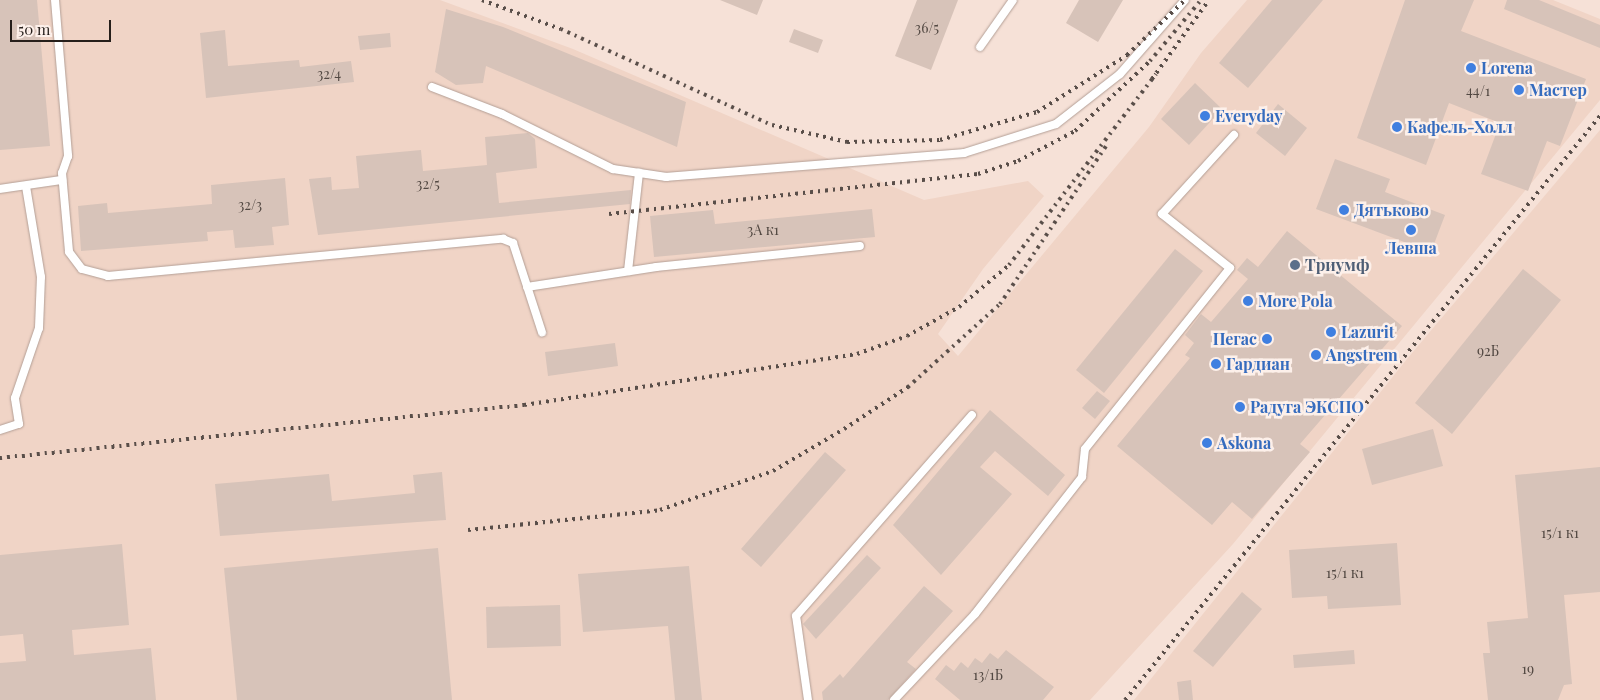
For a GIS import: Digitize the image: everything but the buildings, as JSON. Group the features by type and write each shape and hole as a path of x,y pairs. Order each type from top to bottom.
{"lane":[{"path":"55,0 68,156 62,180 69,252 82,269 108,276 503,238 513,243 542,332"},
{"path":"980,47 1013,0"},
{"path":"432,87 502,114 613,169 666,177 802,169 982,147 1056,124 1120,74 1185,0"},
{"path":"894,700 987,599 1082,477 1086,449 1230,268 1162,214 1234,134"},
{"path":"628,272 639,173"},
{"path":"0,189 62,180"},
{"path":"0,430 19,424 15,398 38,328 40,277 26,186"},
{"path":"527,287 628,272 860,246"},
{"path":"808,700 796,616 972,415"}],"shaded area":[{"path":"0,0 440,0 573,49 924,200 1028,181 1044,196 983,269 938,334 958,356 1149,127 1201,53 1247,0 1553,0 1600,19 1600,100 1233,544 1090,700 0,700"},
{"path":"1600,130 1600,700 1134,700 1407,359"}],"railway":[{"path":"482,0 561,29 772,125 847,142 940,140 1037,112 1127,55 1185,0"},
{"path":"609,214 978,174 1018,161 1075,131 1150,61 1201,0"},
{"path":"1152,79 1209,0"},
{"path":"0,458 524,405 857,354 907,336 959,307 1009,265 1156,74"},
{"path":"1125,700 1600,116"},
{"path":"468,530 660,510 773,471 844,429 908,387 1000,304 1108,143"}],"place":[{"name":"Lorena","path":"1471,68"},
{"name":"Мастер","path":"1519,90"},
{"name":"Everyday","path":"1205,116"},
{"name":"Кафель-Холл","path":"1397,127"},
{"name":"Дятьково","path":"1344,210"},
{"name":"Левша","path":"1411,230"},
{"name":"Триумф","path":"1295,265"},
{"name":"More Pola","path":"1248,301"},
{"name":"Lazurit","path":"1331,332"},
{"name":"Пегас","path":"1267,339"},
{"name":"Angstrem","path":"1316,355"},
{"name":"Гардиан","path":"1216,364"},
{"name":"Радуга ЭКСПО","path":"1240,407"},
{"name":"Askona","path":"1207,443"}]}
